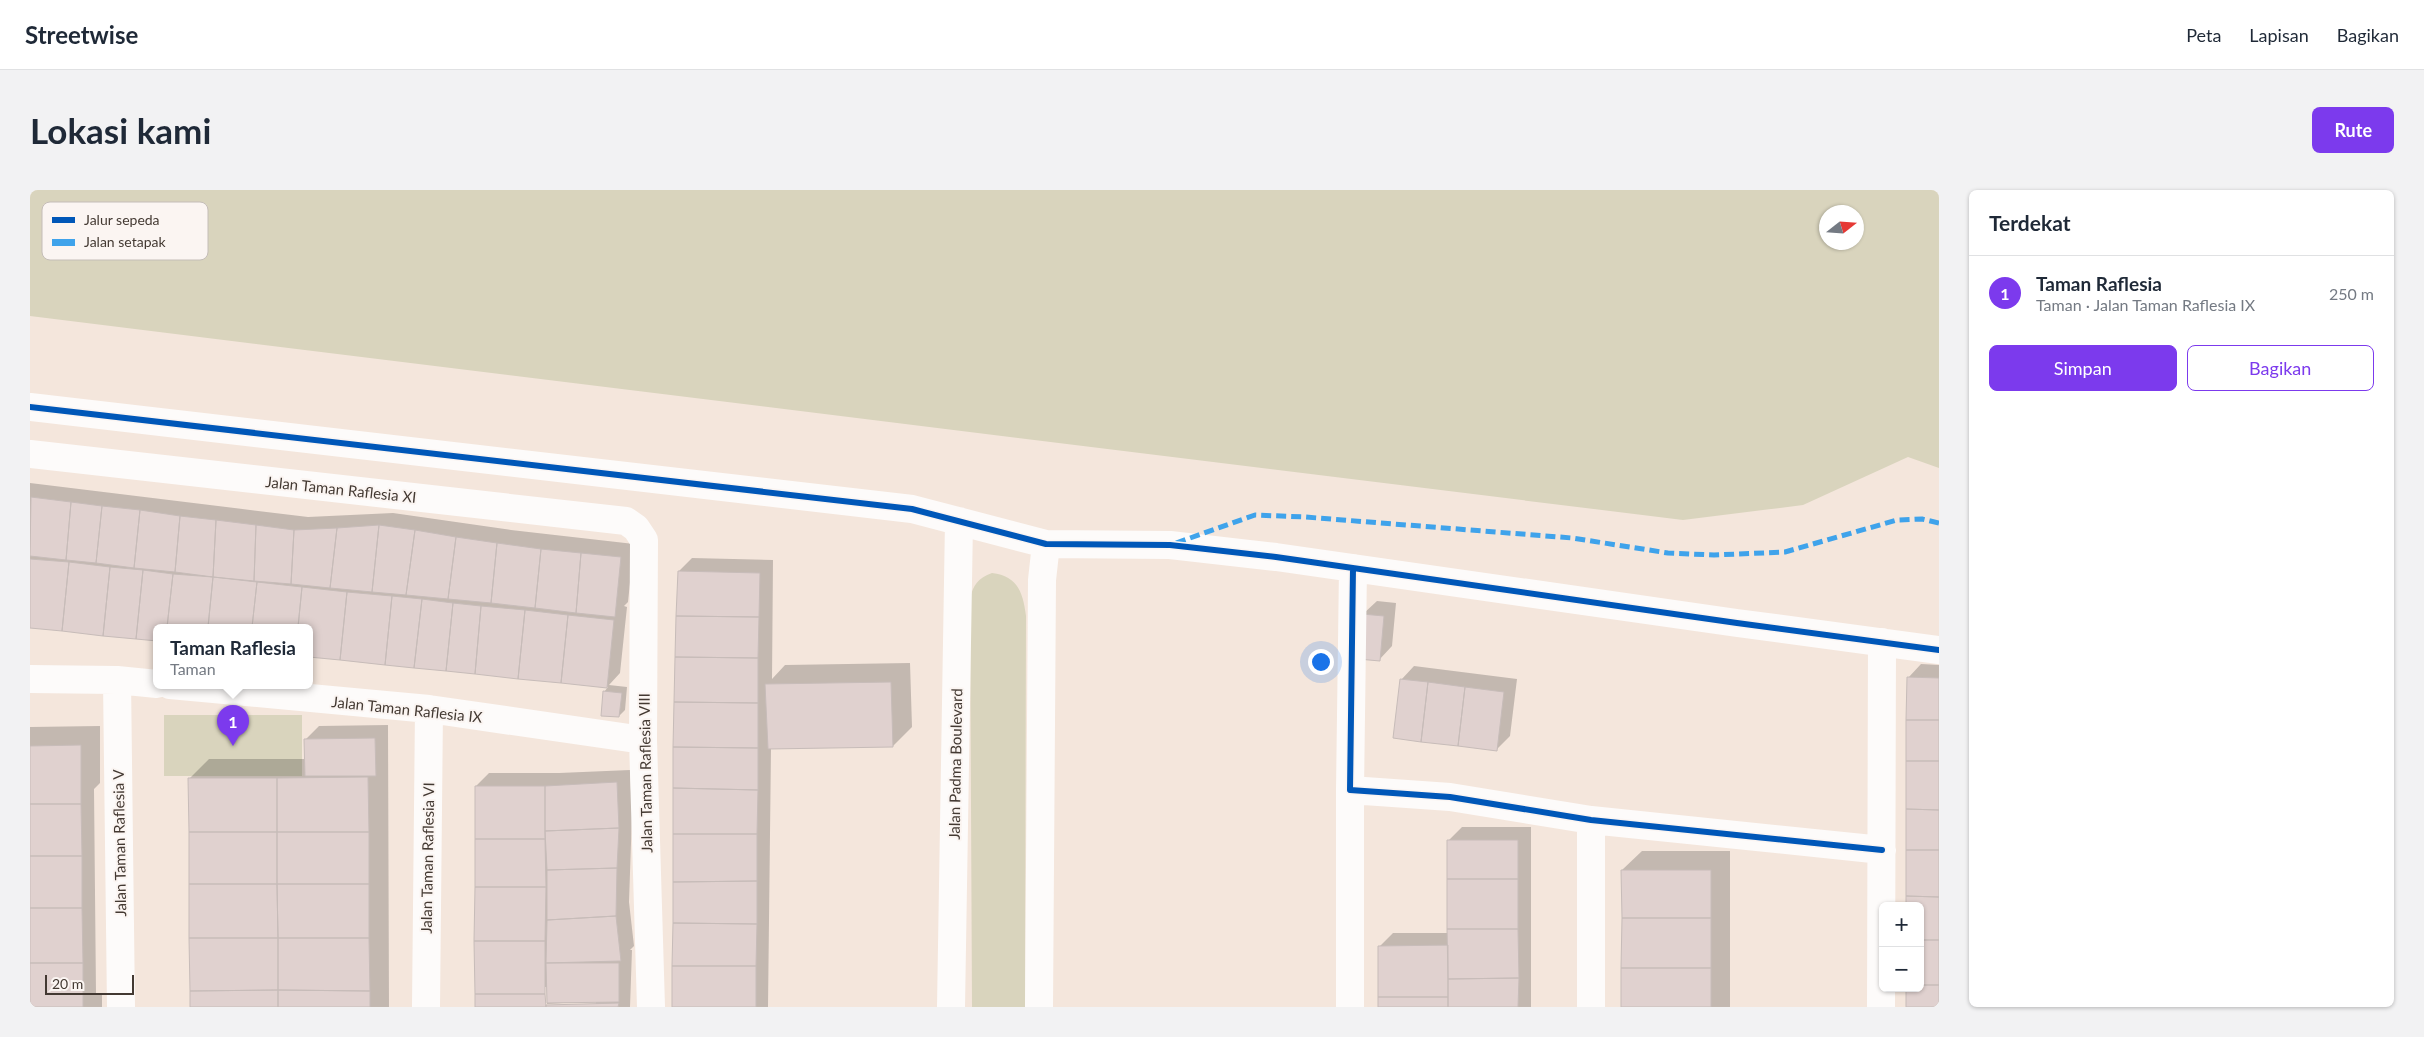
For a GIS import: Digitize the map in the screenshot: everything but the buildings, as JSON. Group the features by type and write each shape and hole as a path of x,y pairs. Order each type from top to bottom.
{"street":[{"path":"30,407 912,509 1046,544 1170,545 1353,568 1939,650"},
{"name":"Jalan Taman Raflesia XI","path":"30,454 626,521 636,528 644,540"},
{"name":"Jalan Padma Boulevard","path":"951,1007 959,521"},
{"name":"Jalan Taman Raflesia VIII","path":"644,540 643,740 651,1007"},
{"path":"1039,1007 1042,580 1046,544"},
{"path":"1350,1007 1353,568"},
{"path":"1881,1007 1882,642"},
{"path":"30,679 117,680 153,684"},
{"name":"Jalan Taman Raflesia V","path":"117,680 121,1007"},
{"name":"Jalan Taman Raflesia IX","path":"213,689 428,709 643,740"},
{"name":"Jalan Taman Raflesia VI","path":"426,1007 428,709"},
{"path":"1350,790 1450,797 1591,820 1882,850"},
{"path":"1591,820 1591,1007"}],"shaded area":[{"path":"30,190 1939,190 1939,468 1908,457 1803,505 1683,520 30,316"},
{"path":"992,573 1008,578 1018,587 1026,616 1025,1007 972,1007 970,599 977,583 983,577"},
{"path":"164,715 302,715 302,776 164,776"}],"marked path":[{"path":"1176,543 1255,515 1305,517 1572,538 1668,553 1714,555 1785,552 1897,520 1922,519 1939,523"}],"cycle path":[{"path":"30,407 912,509 1046,544 1170,545 1276,557 1939,650"},
{"path":"1353,568 1350,790 1450,797 1591,820 1882,850"}],"place":[{"name":"Taman Raflesia","path":"233,746"}]}
